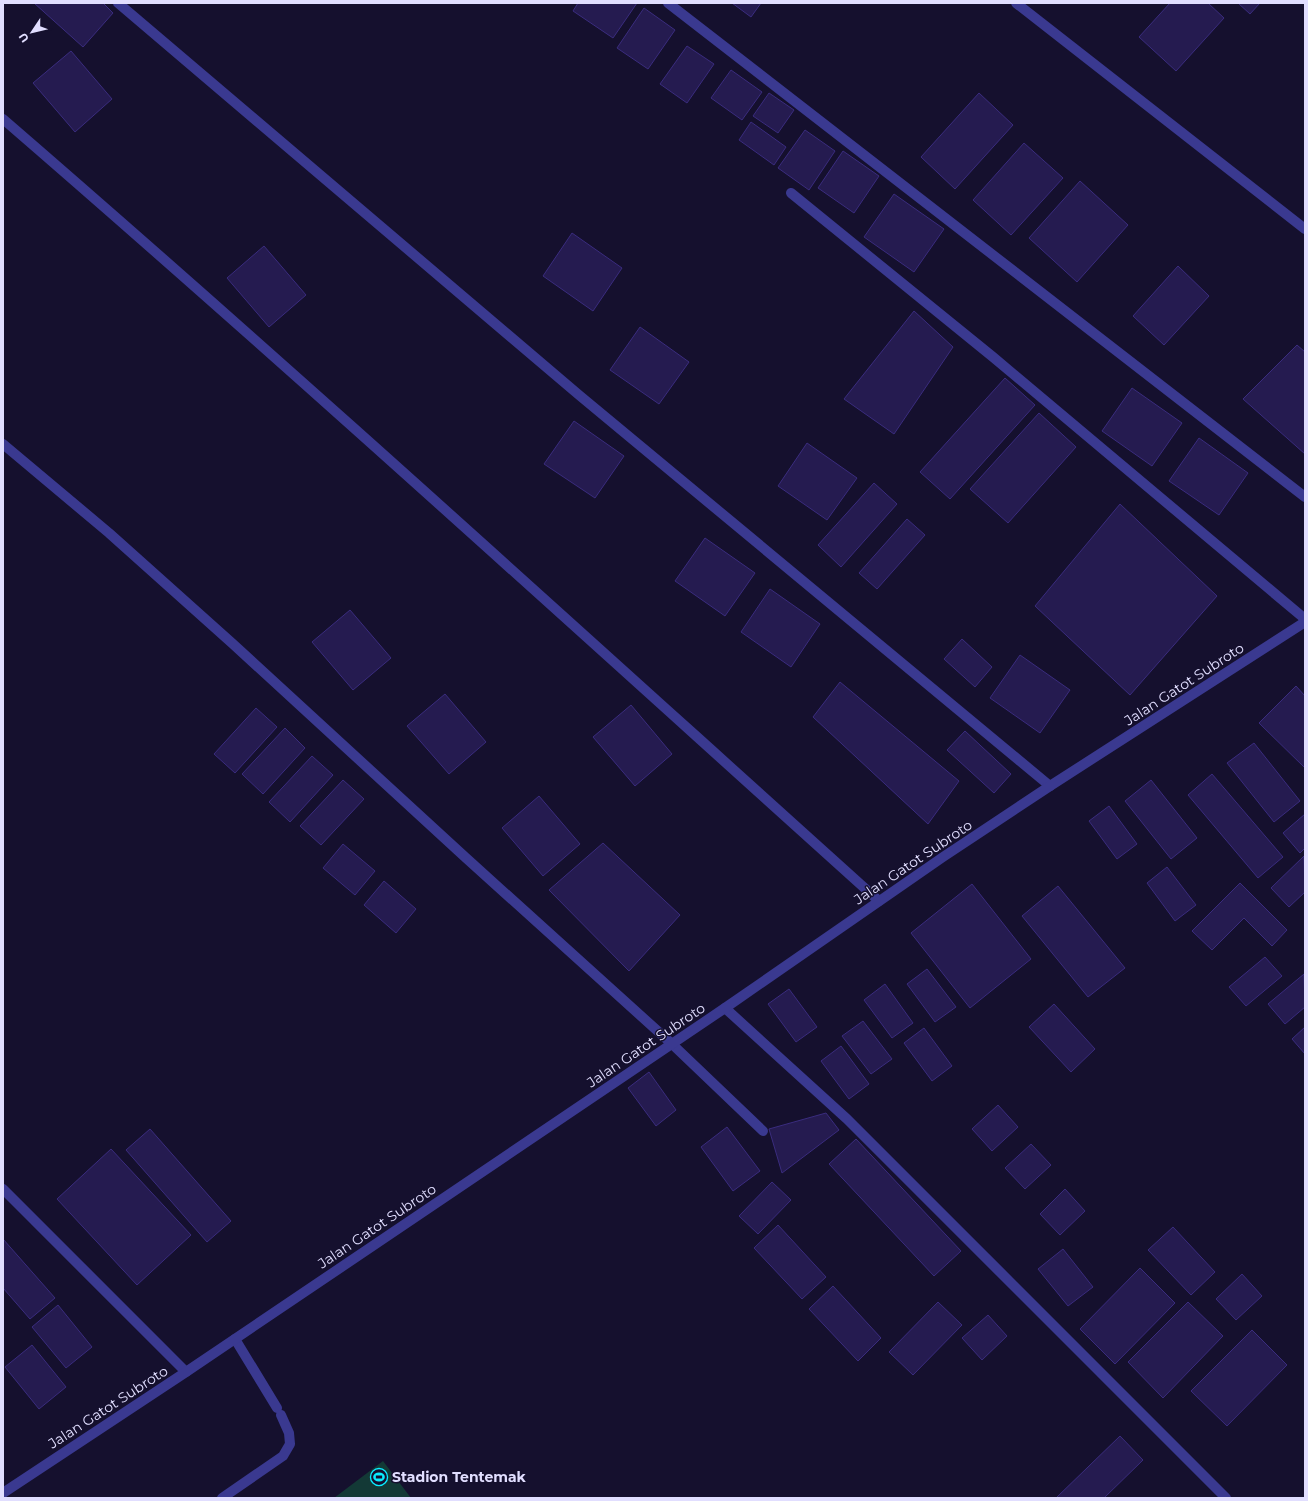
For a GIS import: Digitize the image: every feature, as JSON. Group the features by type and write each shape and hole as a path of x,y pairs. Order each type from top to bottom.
{"street":[{"path":"118,3 579,395 1050,786"},
{"path":"668,3 1305,497"},
{"path":"1016,3 1305,229"},
{"path":"3,119 423,490 879,902"},
{"path":"791,193 993,357 1305,621"},
{"path":"3,444 109,533 227,638 465,857 672,1044 762,1131"},
{"name":"Jalan Gatot Subroto","path":"3,1493 186,1372 672,1044 1050,786 1305,621"},
{"path":"725,1008 847,1119 1226,1498"},
{"path":"3,1189 186,1372"},
{"path":"222,1498 283,1456 290,1444 289,1433 279,1412 235,1339"}],"green space":[{"name":"Stadion Tentemak","path":"383,1461 411,1498 334,1498"}],"building":[{"path":"34,3 103,3 113,13 83,47"},
{"path":"578,3 637,3 613,38 573,11"},
{"path":"732,3 761,3 751,17"},
{"path":"1170,3 1208,3 1224,18 1176,71 1139,37"},
{"path":"1238,3 1260,3 1250,14"},
{"path":"644,8 675,30 648,69 617,48"},
{"path":"687,46 714,64 687,103 660,84"},
{"path":"71,51 112,99 75,132 33,83"},
{"path":"731,70 762,92 742,120 711,98"},
{"path":"769,93 794,110 778,133 753,116"},
{"path":"979,93 1013,125 955,189 921,157"},
{"path":"751,122 786,147 774,165 739,140"},
{"path":"805,130 835,151 809,190 778,168"},
{"path":"1024,143 1063,178 1011,235 973,200"},
{"path":"843,151 879,176 854,213 818,188"},
{"path":"1080,181 1128,225 1077,282 1029,238"},
{"path":"894,194 944,229 914,272 864,237"},
{"path":"572,233 622,268 593,311 543,276"},
{"path":"264,246 306,295 269,327 227,278"},
{"path":"1178,266 1209,296 1164,345 1133,316"},
{"path":"914,311 953,347 894,434 844,399"},
{"path":"640,327 689,362 659,404 610,370"},
{"path":"1297,345 1305,352 1305,454 1243,399"},
{"path":"1005,378 1035,405 950,499 920,472"},
{"path":"1132,388 1182,423 1152,466 1102,431"},
{"path":"1039,413 1076,447 1008,523 970,489"},
{"path":"574,421 624,456 595,498 544,464"},
{"path":"1199,438 1248,473 1219,515 1169,481"},
{"path":"807,443 857,478 827,520 778,486"},
{"path":"874,483 897,504 841,567 818,545"},
{"path":"1120,504 1217,596 1130,695 1035,606"},
{"path":"907,519 925,535 877,589 859,573"},
{"path":"705,538 755,573 725,616 675,581"},
{"path":"770,589 820,624 791,667 741,632"},
{"path":"350,610 391,658 353,690 312,642"},
{"path":"962,639 992,667 975,687 944,659"},
{"path":"1020,655 1070,690 1040,733 990,698"},
{"path":"840,682 959,781 928,824 813,717"},
{"path":"1296,686 1305,696 1305,768 1259,723"},
{"path":"445,694 486,742 449,774 407,726"},
{"path":"631,705 672,754 635,786 593,737"},
{"path":"256,708 277,727 235,773 214,754"},
{"path":"285,728 305,748 263,794 242,774"},
{"path":"965,731 1011,774 994,793 947,750"},
{"path":"1254,743 1300,801 1274,822 1227,763"},
{"path":"312,756 333,775 290,822 269,802"},
{"path":"1212,774 1283,857 1258,878 1188,795"},
{"path":"343,780 364,799 321,845 300,826"},
{"path":"1151,780 1197,838 1171,859 1125,801"},
{"path":"539,796 580,844 543,876 502,828"},
{"path":"1109,806 1137,844 1117,859 1089,821"},
{"path":"1305,814 1305,848 1300,853 1283,833"},
{"path":"603,843 680,915 629,971 549,890"},
{"path":"343,844 375,871 355,895 323,868"},
{"path":"1304,856 1305,892 1289,907 1271,888"},
{"path":"1167,867 1196,905 1175,921 1147,883"},
{"path":"384,881 416,909 396,933 364,905"},
{"path":"1240,883 1287,930 1272,946 1244,918 1212,950 1192,931"},
{"path":"972,884 1031,959 970,1008 911,933"},
{"path":"1058,886 1125,968 1088,997 1022,916"},
{"path":"1265,957 1282,976 1246,1006 1229,987"},
{"path":"927,969 956,1007 935,1022 907,984"},
{"path":"1304,974 1305,1007 1285,1024 1268,1004"},
{"path":"885,984 913,1023 892,1038 864,1000"},
{"path":"789,989 817,1027 796,1042 768,1004"},
{"path":"1054,1004 1095,1049 1071,1072 1029,1027"},
{"path":"863,1021 892,1059 871,1074 842,1036"},
{"path":"1305,1027 1305,1054 1292,1039"},
{"path":"924,1028 952,1066 932,1081 904,1043"},
{"path":"841,1046 869,1084 849,1099 821,1061"},
{"path":"649,1072 676,1110 656,1126 628,1088"},
{"path":"998,1105 1018,1127 992,1151 972,1129"},
{"path":"826,1113 839,1130 782,1173 769,1129"},
{"path":"727,1127 760,1171 733,1191 701,1147"},
{"path":"150,1129 231,1221 207,1242 126,1150"},
{"path":"856,1139 961,1251 934,1276 829,1164"},
{"path":"1031,1144 1051,1165 1025,1189 1005,1168"},
{"path":"111,1149 191,1235 137,1285 57,1199"},
{"path":"772,1182 791,1200 758,1234 739,1216"},
{"path":"1065,1189 1085,1211 1060,1235 1040,1214"},
{"path":"778,1225 826,1277 802,1299 754,1248"},
{"path":"1173,1227 1215,1272 1191,1295 1148,1250"},
{"path":"3,1239 55,1298 30,1319 3,1288"},
{"path":"1063,1249 1093,1287 1068,1306 1038,1269"},
{"path":"1140,1268 1175,1303 1115,1364 1080,1329"},
{"path":"1242,1274 1262,1296 1236,1320 1216,1299"},
{"path":"833,1286 881,1338 858,1361 809,1309"},
{"path":"938,1302 962,1325 913,1375 889,1352"},
{"path":"1188,1302 1223,1336 1163,1398 1128,1362"},
{"path":"58,1305 92,1347 66,1368 32,1327"},
{"path":"988,1315 1007,1336 982,1360 962,1338"},
{"path":"1252,1330 1287,1365 1227,1426 1191,1391"},
{"path":"32,1345 66,1387 39,1409 5,1367"},
{"path":"1120,1436 1143,1460 1104,1498 1056,1498"}],"place":[{"name":"Stadion Tentemak","path":"379,1477"}]}
